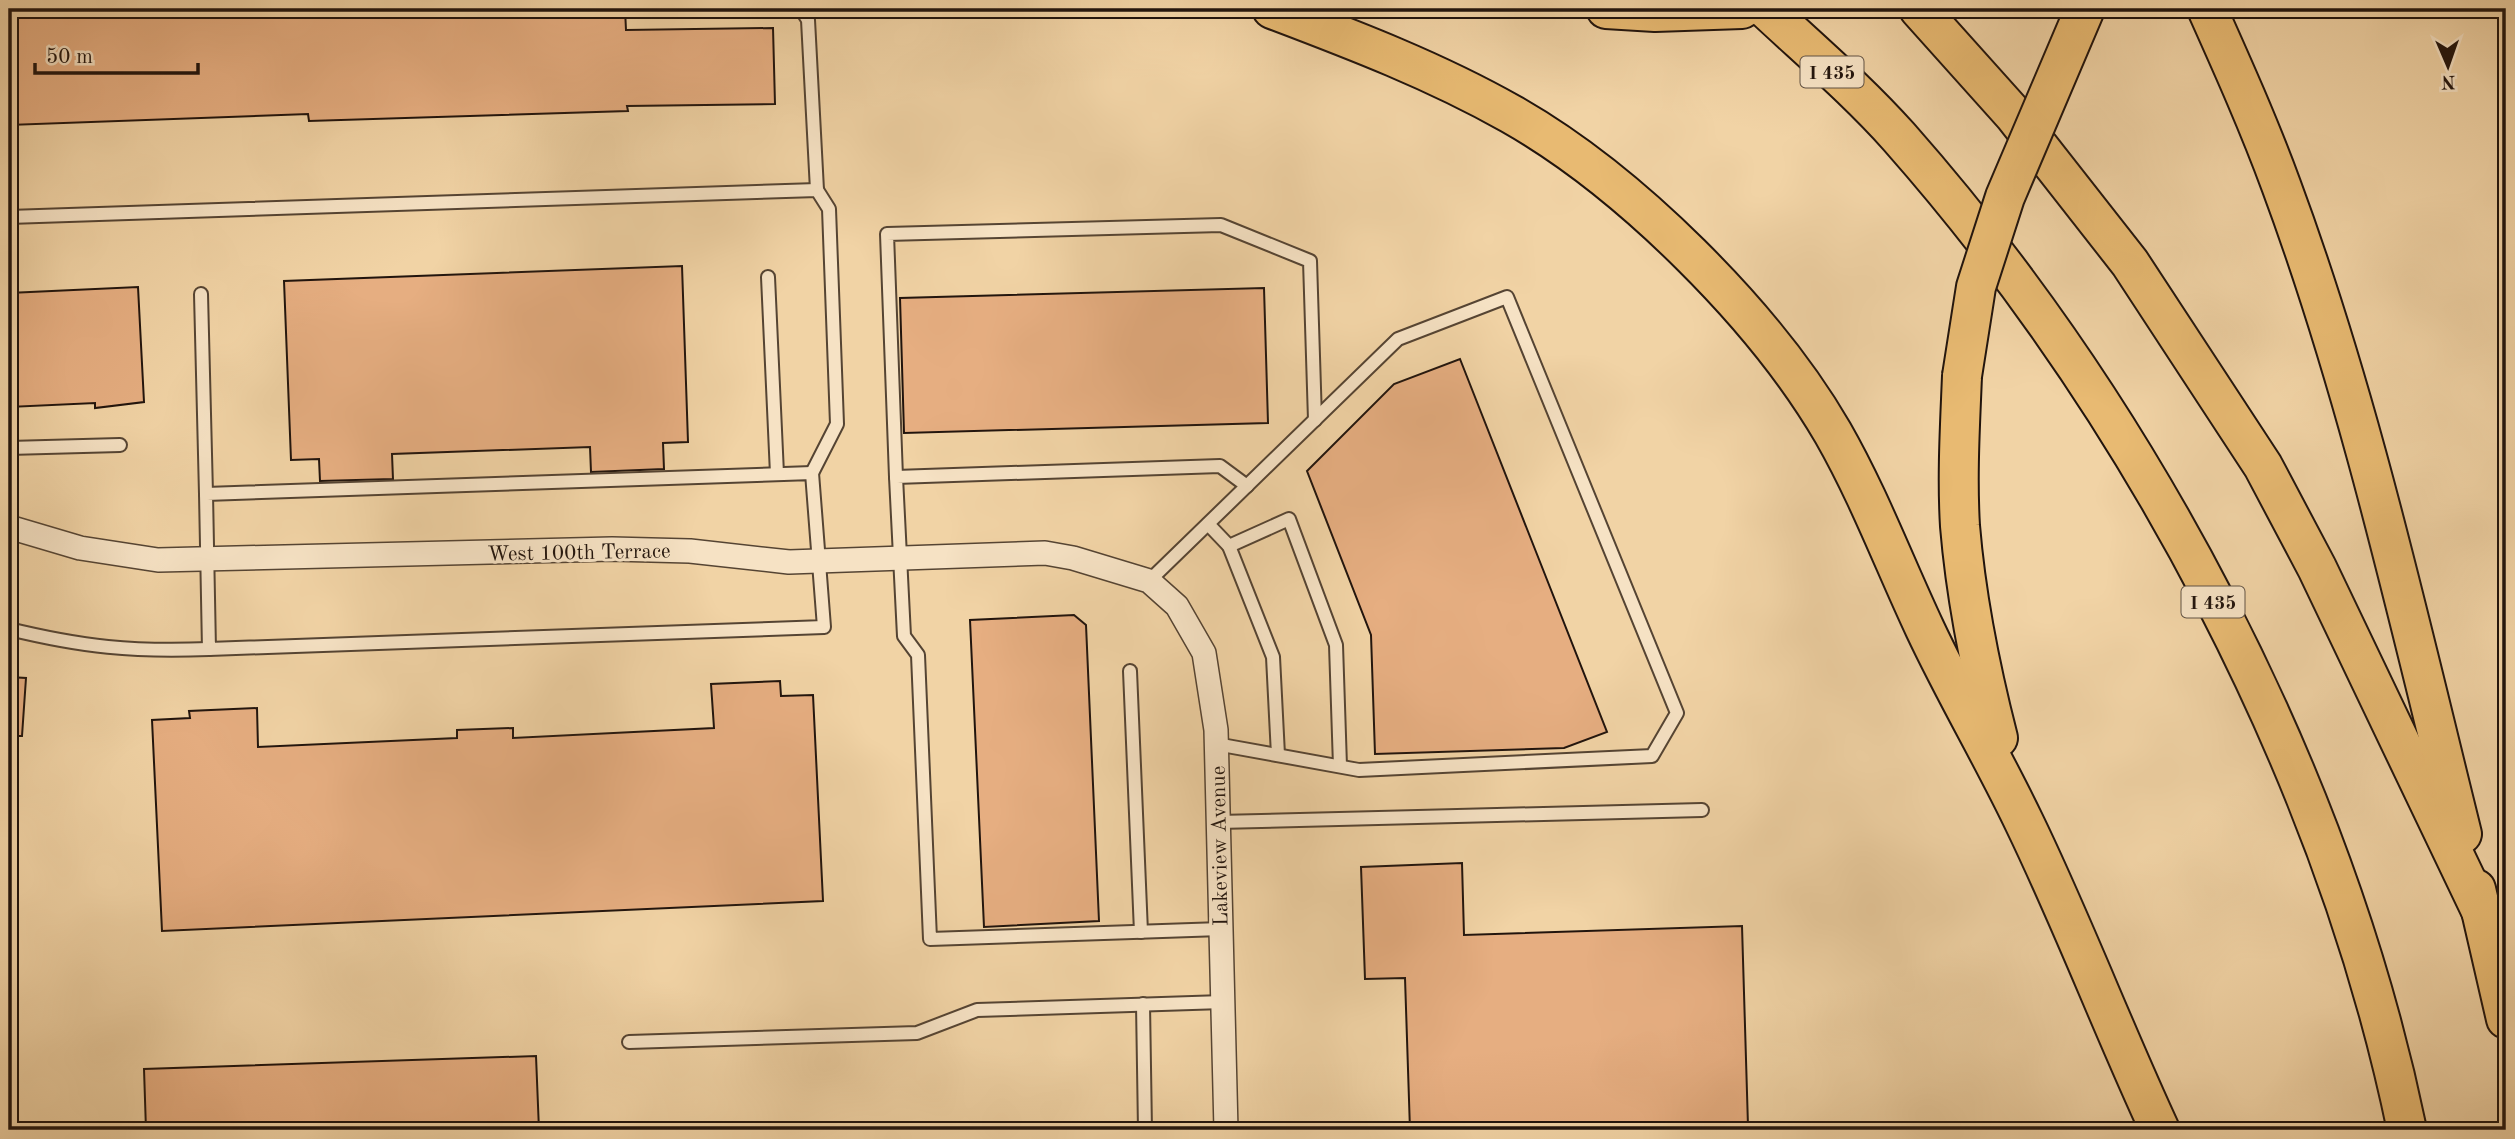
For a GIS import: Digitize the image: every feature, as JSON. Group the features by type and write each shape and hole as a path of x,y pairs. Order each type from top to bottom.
{"highway":[{"path":"1272,9 1388,54 1457,85 1515,117 1579,161 1638,208 1732,297 1800,382 1831,430 1878,521 1926,630 2024,822 2160,1130"},
{"path":"1606,9 1655,12 1742,9"},
{"name":"I 435","path":"1766,9 1897,135 2036,309 2106,410 2171,520 2250,673 2299,786 2339,891 2375,1003 2407,1130"},
{"path":"1919,9 2014,115 2130,263 2263,466 2317,568 2483,915"},
{"path":"2024,822 1977,655 1960,527 1958,459 1962,376 1976,287 2005,197 2085,9"},
{"path":"2213,23 2281,185 2345,383 2483,915 2506,1019"}],"street":[{"name":"West 100th Terrace","path":"9,527 101,553 158,560 612,549 690,551 769,561 820,562 1045,553 1073,558 1149,581"},
{"name":"Lakeview Avenue","path":"1149,581 1177,606 1204,653 1216,744 1226,1130"}],"lane":[{"path":"9,629 97,648 142,652 824,628 812,473 837,424 829,209 817,190 808,20 802,9"},
{"path":"9,217 817,190"},
{"path":"1221,929 930,939 918,655 904,636 887,234 1221,225 1310,261 1315,420"},
{"path":"768,277 777,474"},
{"path":"201,294 209,649"},
{"path":"1149,581 1398,339 1507,297 1677,712 1652,756 1359,770 1216,744"},
{"path":"9,448 120,444"},
{"path":"896,477 1220,466 1247,486"},
{"path":"206,494 812,473"},
{"path":"1229,546 1289,519 1336,645 1340,766"},
{"path":"1209,523 1229,546 1273,657 1279,755"},
{"path":"1130,671 1141,932"},
{"path":"1218,822 1702,810"},
{"path":"629,1042 917,1033 977,1010 1223,1002"},
{"path":"1143,1004 1145,1130"}],"building":[{"path":"9,9 625,9 626,30 773,28 775,104 627,106 628,111 309,121 308,114 9,125"},
{"path":"682,266 688,442 663,443 664,469 591,472 590,447 392,454 393,479 320,481 319,459 291,460 284,281"},
{"path":"138,287 144,402 95,408 95,403 9,407 9,293"},
{"path":"1264,288 1268,423 904,433 900,298"},
{"path":"1460,359 1607,732 1564,748 1375,754 1371,635 1307,471 1394,384"},
{"path":"1074,615 1086,625 1099,921 984,927 970,620"},
{"path":"9,677 26,678 22,736 9,736"},
{"path":"780,681 781,696 813,695 823,901 162,931 152,720 190,718 189,711 257,708 258,747 457,738 457,730 513,728 513,738 714,728 711,684"},
{"path":"1462,863 1464,935 1742,926 1748,1126 1616,1130 1410,1130 1405,978 1365,979 1361,867"},
{"path":"536,1056 539,1130 146,1130 144,1069"}]}
